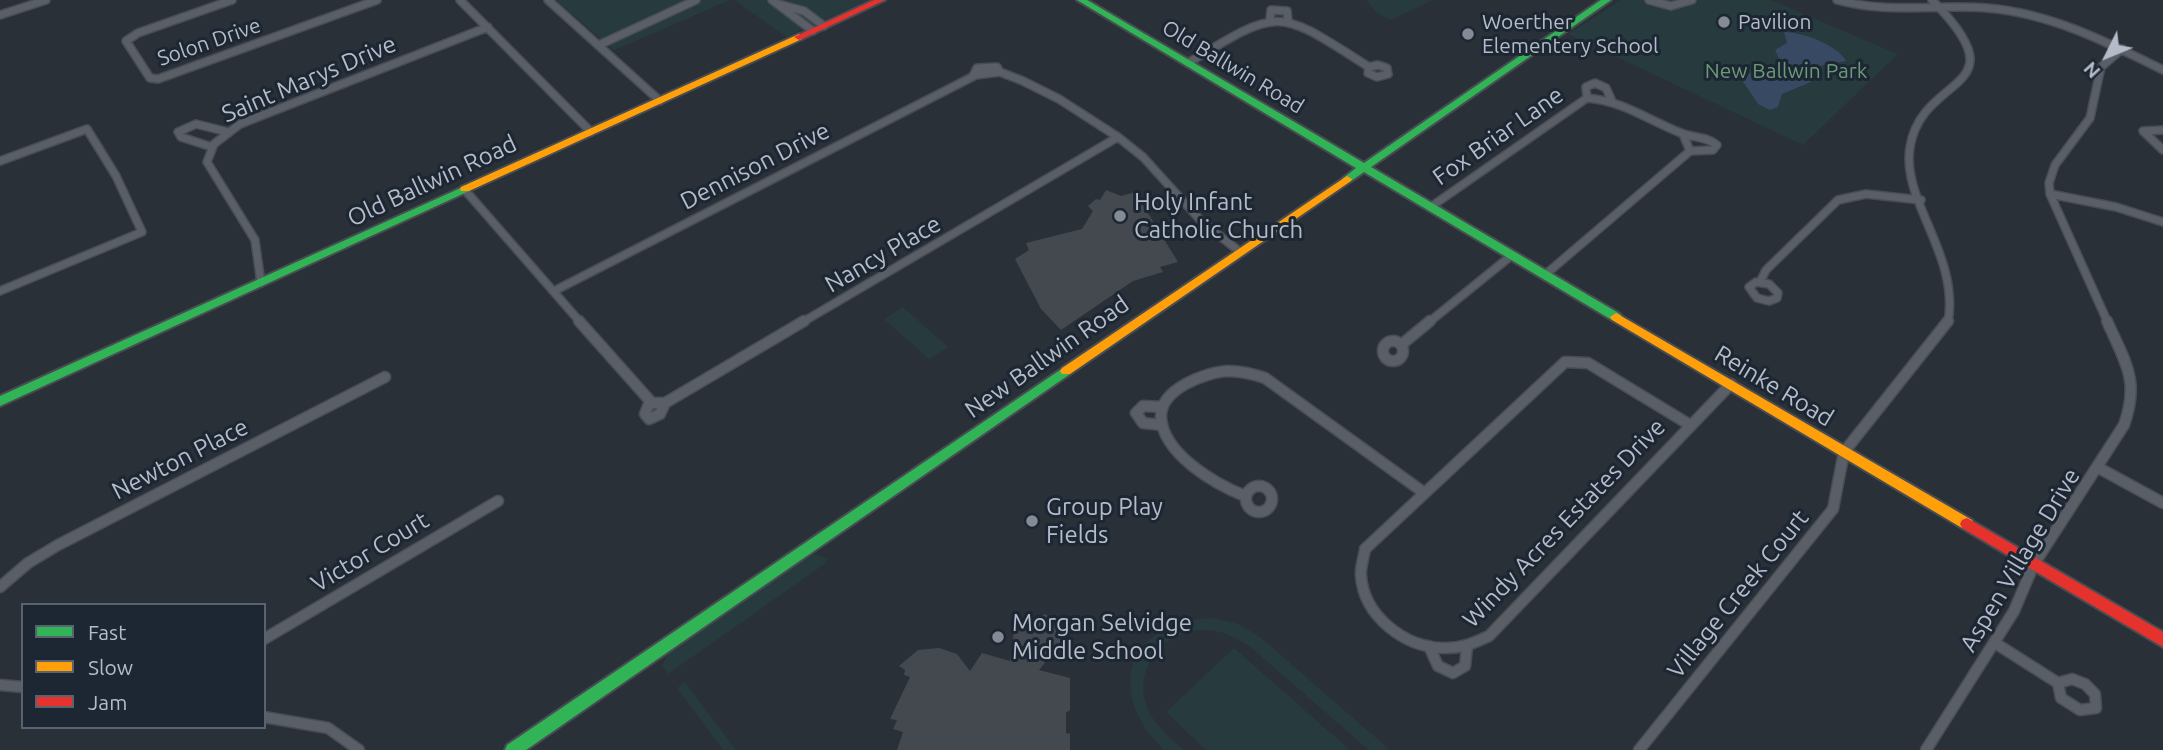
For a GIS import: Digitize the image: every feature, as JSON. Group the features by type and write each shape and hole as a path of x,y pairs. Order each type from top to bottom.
{"street":[{"path":"0,15 46,0"},
{"name":"Solon Drive","path":"232,0 130,37 126,41 150,78 162,79 377,0"},
{"path":"460,0 591,132"},
{"path":"548,0 660,101"},
{"path":"599,45 696,0"},
{"name":"Old Ballwin Road","path":"0,401 881,0"},
{"name":"Old Ballwin Road","path":"1082,0 1364,168"},
{"name":"New Ballwin Road","path":"513,750 1607,0"},
{"path":"1648,0 1676,6 1684,6 1692,0"},
{"path":"1662,0 1676,6"},
{"path":"1837,0 1890,12 1983,8 2035,15 2078,29 2163,70"},
{"path":"1844,452 1948,324 1951,315 1951,286 1909,162 1909,147 1913,130 1967,73 1971,61 1965,35 1932,0"},
{"path":"775,2 819,28"},
{"path":"775,2 804,11 819,28"},
{"path":"1188,63 1251,26 1270,19 1288,20 1369,67"},
{"name":"Saint Marys Drive","path":"261,284 255,240 207,162 212,147 228,131 488,27"},
{"path":"2122,49 2101,68 2089,121 2049,173 2050,194 2116,207 2163,222"},
{"name":"Dennison Drive","path":"554,290 973,76 1000,72 1059,99 1118,137 1143,157 1202,222 1239,251"},
{"name":"Fox Briar Lane","path":"1587,98 1586,87 1595,83 1606,88 1611,99"},
{"name":"Fox Briar Lane","path":"1432,206 1587,98 1611,99 1683,134 1707,138 1717,145 1713,150 1690,151"},
{"name":"Saint Marys Drive","path":"212,147 181,137 178,132 196,124 228,131"},
{"path":"0,162 87,129 116,176 142,232 0,291"},
{"path":"2163,130 2143,131 2163,150"},
{"path":"1546,274 1690,151 1683,134"},
{"name":"Nancy Place","path":"464,189 650,401 645,414 649,418 656,418 664,411 665,402 1118,137"},
{"name":"Reinke Road","path":"1364,168 2163,640"},
{"path":"1760,282 1766,270 1838,200 1866,194 1922,200"},
{"name":"Aspen Village Drive","path":"1926,750 2014,611 2034,564 2097,467 2127,417 2133,400 2132,382 2050,194"},
{"path":"1401,345 1512,255"},
{"name":"Windy Acres Estates Drive","path":"1690,425 1588,363 1565,362 1365,548 1359,564 1359,581 1366,600 1391,629 1409,640 1429,646 1451,650 1467,647 1489,636 1731,384"},
{"path":"1245,496 1228,491 1174,447 1162,425 1163,407 1179,389 1206,374 1223,371 1255,374 1276,385 1423,492"},
{"name":"Newton Place","path":"0,587 29,563 58,545 385,377"},
{"path":"650,401 665,402"},
{"path":"1162,425 1143,423 1136,413 1143,406 1163,407"},
{"name":"Village Creek Court","path":"1639,750 1833,509 1844,452"},
{"path":"2097,467 2163,503"},
{"name":"Victor Court","path":"266,638 498,501"},
{"path":"1995,643 2058,683"},
{"name":"Windy Acres Estates Drive","path":"1429,646 1438,666 1453,673 1465,666 1467,647"},
{"path":"0,685 21,688"},
{"path":"266,717 329,728 344,735 359,750"}],"green space":[{"path":"556,0 730,0 614,50"},
{"path":"735,0 868,0 786,37"},
{"path":"1366,0 1433,0 1391,20 1378,14"},
{"name":"New Ballwin Park","path":"1621,0 1770,0 1898,54 1803,145 1568,34"},
{"path":"903,307 948,347 929,359 884,319"},
{"path":"812,554 828,558 826,563 668,674 662,666 668,653"},
{"path":"1213,618 1238,624 1260,637 1390,750 1369,750 1248,645 1224,633 1208,630 1179,635 1167,642 1157,651 1145,675 1146,704 1152,718 1184,750 1164,750 1145,728 1134,705 1130,683 1134,663 1144,646 1161,632 1184,622"},
{"path":"1234,648 1350,750 1206,750 1166,712"},
{"path":"685,682 736,750 723,750 677,688"}],"water":[{"path":"1784,32 1819,40 1836,50 1846,61 1815,67 1811,82 1782,94 1778,107 1770,110 1758,104 1742,80 1758,66 1782,65 1775,50 1787,43"}],"building":[{"path":"1106,190 1121,196 1135,192 1178,262 1160,267 1163,272 1133,281 1061,330 1041,309 1015,259 1029,250 1026,243 1082,229 1093,211 1088,206 1096,199 1100,200"},
{"name":"Morgan Selvidge Middle School","path":"1046,614 1064,639 1039,670 1070,678 1070,710 1066,713 1066,733 1070,734 1070,750 897,750 903,732 893,729 897,720 890,719 910,677 904,675 905,670 899,666 918,650 939,648 957,654 970,671 982,653 1010,661 1015,624"}],"traffic: fast":[{"path":"1081,0 1616,317"},
{"path":"1347,179 1607,0"},
{"path":"0,401 465,189"},
{"path":"513,750 1066,371"}],"traffic: slow":[{"path":"465,189 799,37"},
{"path":"1066,371 1347,179"},
{"path":"1616,317 1967,524"}],"traffic: jam":[{"path":"799,37 881,0"},
{"path":"1967,524 2163,640"}],"place":[{"name":"Pavilion","path":"1724,22"},
{"name":"Woerther Elementery School","path":"1468,34"},
{"name":"Holy Infant Catholic Church","path":"1120,216"},
{"name":"Group Play Fields","path":"1032,521"},
{"name":"Morgan Selvidge Middle School","path":"998,637"}]}
